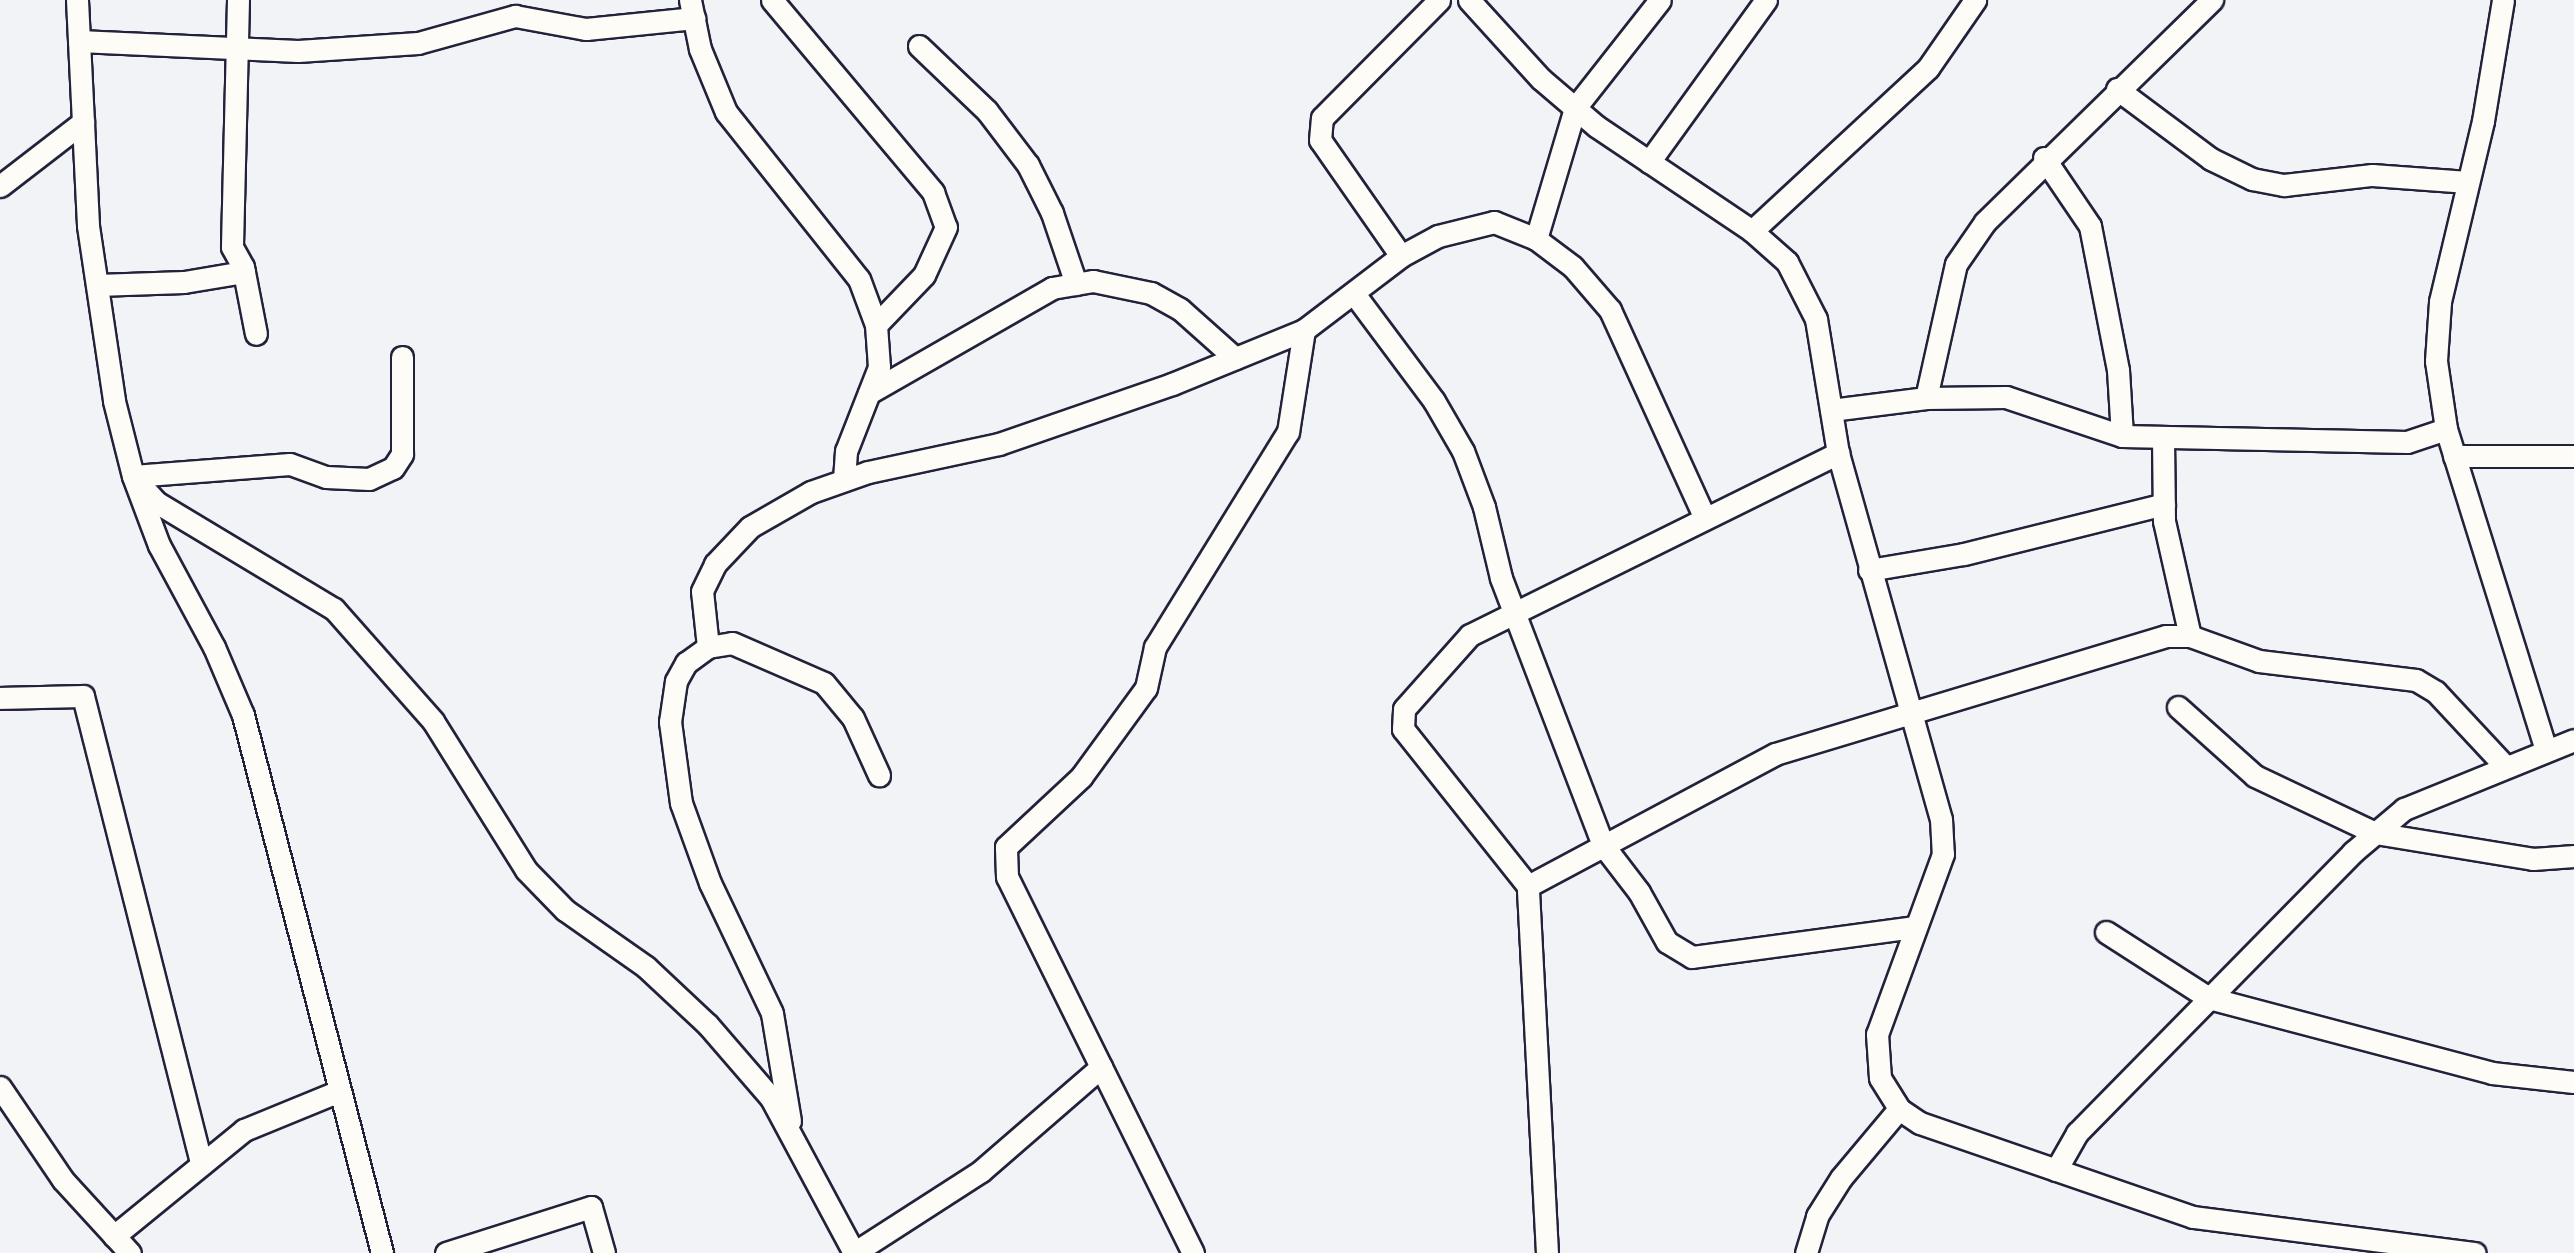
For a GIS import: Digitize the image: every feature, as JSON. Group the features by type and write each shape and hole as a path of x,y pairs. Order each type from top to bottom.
{"street":[{"path":"77,0 83,122 97,285 114,401 133,476 159,545 214,648 243,715 382,1253"},
{"path":"238,0 232,247 244,272 256,334"},
{"path":"772,0 933,192 946,227 924,275 876,325"},
{"path":"1401,257 1320,140 1322,118 1439,0"},
{"path":"1469,0 1541,79 1575,108 1649,162 1752,231 1787,262 1816,318 1838,453 1941,819 1942,855 1877,1034 1880,1078 1899,1108 1920,1124 2193,1216 2475,1253"},
{"path":"1536,239 1575,108 1660,0"},
{"path":"1649,162 1766,0"},
{"path":"1752,231 1928,68 1975,0"},
{"path":"1926,398 1956,264 1985,222 2044,158 2212,0"},
{"path":"2503,0 2468,182 2441,302 2436,361 2446,429 2546,750"},
{"path":"79,41 235,48 418,43 515,16 586,29 692,9 726,112 859,279 876,325 879,367 846,451 844,480"},
{"path":"919,46 987,111 1028,165 1052,213 1076,284"},
{"path":"2117,89 2211,159 2252,179 2284,185 2372,175 2468,182"},
{"path":"0,186 83,122"},
{"path":"2044,158 2090,226 2118,370 2122,436"},
{"path":"708,647 702,591 715,564 750,527 844,480 999,444 1304,330 1355,295 1401,257 1438,236 1494,222 1536,239 1573,267 1610,310 1705,518"},
{"path":"97,285 184,282 244,272"},
{"path":"869,393 1052,288 1093,281 1151,293 1180,309 1235,358"},
{"path":"1355,295 1434,401 1463,451 1513,611 1603,845 1639,892 1667,942 1692,957 1914,927"},
{"path":"1193,1253 1007,877 1006,847 1081,777 1146,688 1155,647 1288,432 1304,330"},
{"path":"133,476 290,464 326,477 369,479 393,468 402,454 402,357"},
{"path":"1831,410 1926,398 2006,397 2122,436 2407,442 2446,429"},
{"path":"2163,438 2164,504 2190,636"},
{"path":"1547,1253 1528,886 1403,729 1404,709 1470,635 1513,611 1838,453"},
{"path":"2454,456 2574,456"},
{"path":"133,476 156,502 334,609 433,721 526,870 565,910 646,967 708,1025 771,1098 854,1253 981,1171 1101,1067"},
{"path":"1869,570 1964,554 2164,504"},
{"path":"1528,886 1775,754 2166,636 2190,636 2259,661 2416,680 2436,692 2505,766"},
{"path":"792,1134 772,1013 710,883 681,803 670,722 676,681 686,663 708,647 732,643 824,683 853,718 879,775"},
{"path":"0,698 83,696 201,1164"},
{"path":"2178,707 2255,776 2375,833 2533,859 2574,856"},
{"path":"2056,1170 2077,1133 2375,833 2404,809 2574,740"},
{"path":"2106,932 2209,998 2492,1073 2574,1082"},
{"path":"0,1087 63,1180 130,1253"},
{"path":"114,1236 244,1130 338,1091"},
{"path":"1806,1253 1817,1216 1841,1178 1899,1108"},
{"path":"446,1253 591,1207 604,1253"}]}
